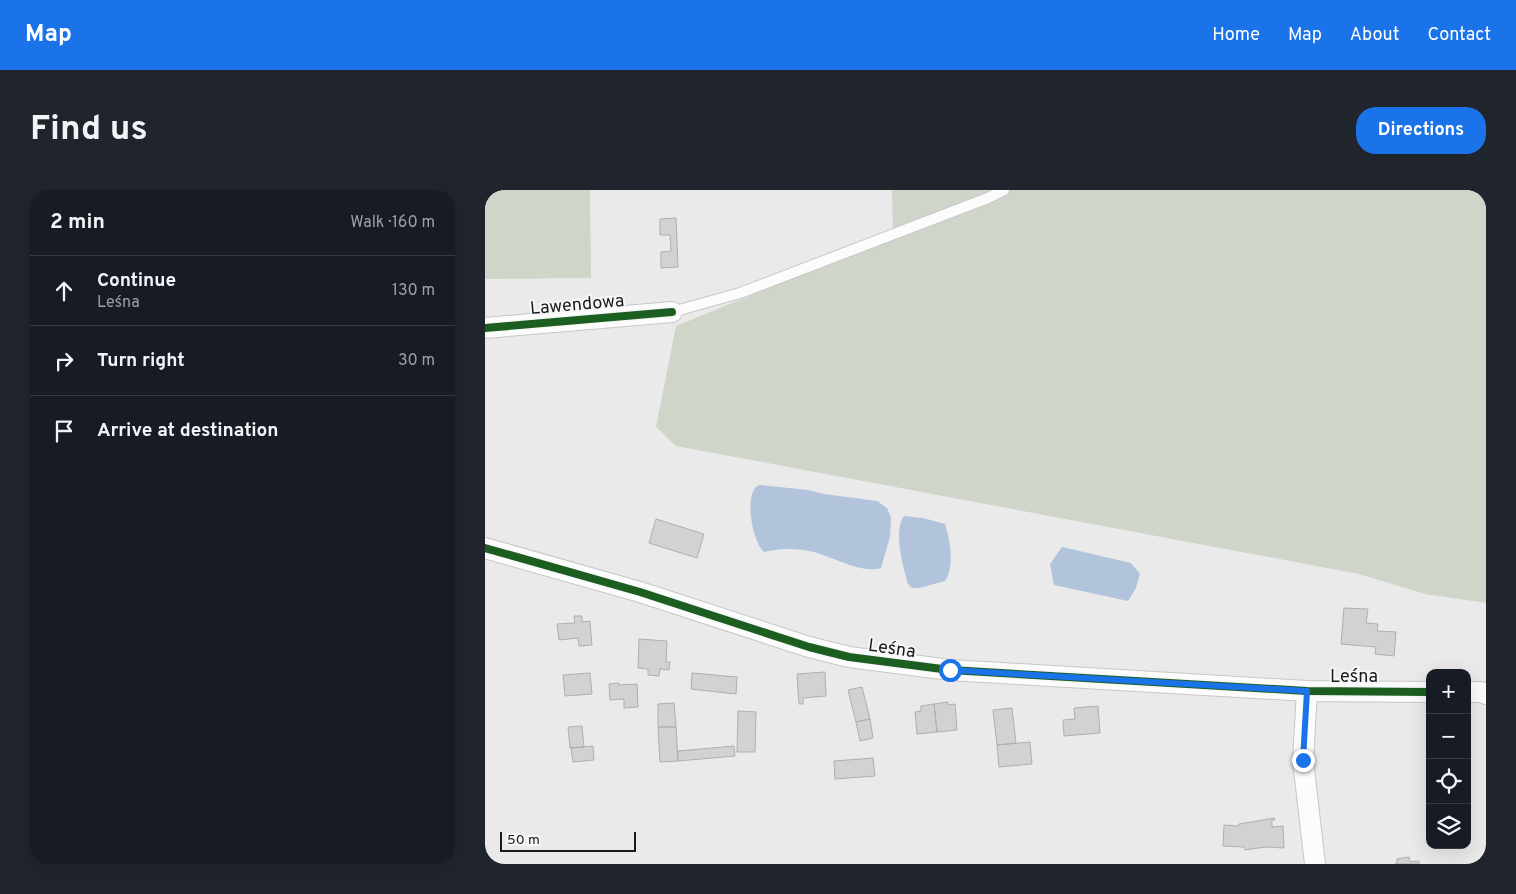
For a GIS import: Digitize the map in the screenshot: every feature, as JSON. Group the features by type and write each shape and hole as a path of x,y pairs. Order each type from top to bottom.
{"street":[{"name":"Lawendowa","path":"485,328 672,312"},
{"name":"Leśna","path":"485,548 640,592 809,647 849,657 950,670 1307,691 1426,692"},
{"path":"1307,691 1303,760 1315,864"},
{"path":"1471,692 1486,694"}],"lane":[{"name":"Lawendowa","path":"672,312 740,293 988,198 1004,190"}],"shaded area":[{"path":"485,190 590,190 591,278 485,279"},
{"path":"892,190 1486,190 1486,603 1425,594 1359,574 676,446 656,427 676,326 893,237"}],"water":[{"path":"759,485 808,490 877,501 887,508 891,518 890,537 881,568 865,569 856,567 814,552 801,550 782,549 764,552 756,538 750,506 754,489"},
{"path":"904,516 923,518 945,524 949,538 951,561 945,581 919,588 912,588 908,584 899,540 899,531"},
{"path":"1062,547 1131,563 1140,574 1136,588 1128,601 1054,585 1050,564"}],"building":[{"path":"676,218 678,267 661,268 661,252 671,251 670,235 660,235 660,219"},
{"path":"656,519 704,534 697,558 649,543"},
{"path":"1344,608 1368,609 1366,623 1378,624 1377,631 1396,632 1394,656 1375,654 1376,647 1341,644"},
{"path":"574,616 582,616 582,622 590,621 592,645 579,646 578,638 559,640 557,624 575,623"},
{"path":"639,639 667,641 666,662 670,662 669,670 660,669 659,676 648,675 648,669 638,668"},
{"path":"825,672 826,696 803,698 803,704 799,704 797,674"},
{"path":"590,673 592,694 565,696 563,675"},
{"path":"692,673 737,677 736,694 691,689"},
{"path":"619,683 619,685 637,684 638,707 624,708 624,699 610,700 609,684"},
{"path":"862,687 870,719 856,722 848,690"},
{"path":"948,702 948,705 955,704 957,730 937,732 934,704"},
{"path":"674,703 676,727 658,727 658,704"},
{"path":"934,704 937,732 917,734 915,712 921,711 921,706"},
{"path":"1098,706 1100,733 1064,736 1063,720 1075,719 1074,708"},
{"path":"1012,708 1016,743 997,745 993,710"},
{"path":"738,711 756,712 755,752 737,752"},
{"path":"870,719 873,738 860,741 856,722"},
{"path":"582,726 584,747 570,748 568,727"},
{"path":"658,727 676,727 678,761 660,762"},
{"path":"1030,742 1032,764 999,767 997,745"},
{"path":"593,746 594,760 573,762 571,748"},
{"path":"734,746 735,756 678,761 678,751"},
{"path":"873,758 875,776 835,779 834,761"},
{"path":"1274,818 1275,820 1272,820 1272,827 1283,826 1284,848 1265,847 1245,850 1244,847 1223,846 1224,825 1239,826 1239,824"},
{"path":"1409,857 1410,862 1419,861 1419,864 1397,864 1397,859"}],"cycle path":[{"path":"485,328 672,312"},
{"path":"485,548 640,592 809,647 849,657 950,670 1307,691 1426,692"}],"route":[{"path":"950,670 1307,691 1303,760"}]}
